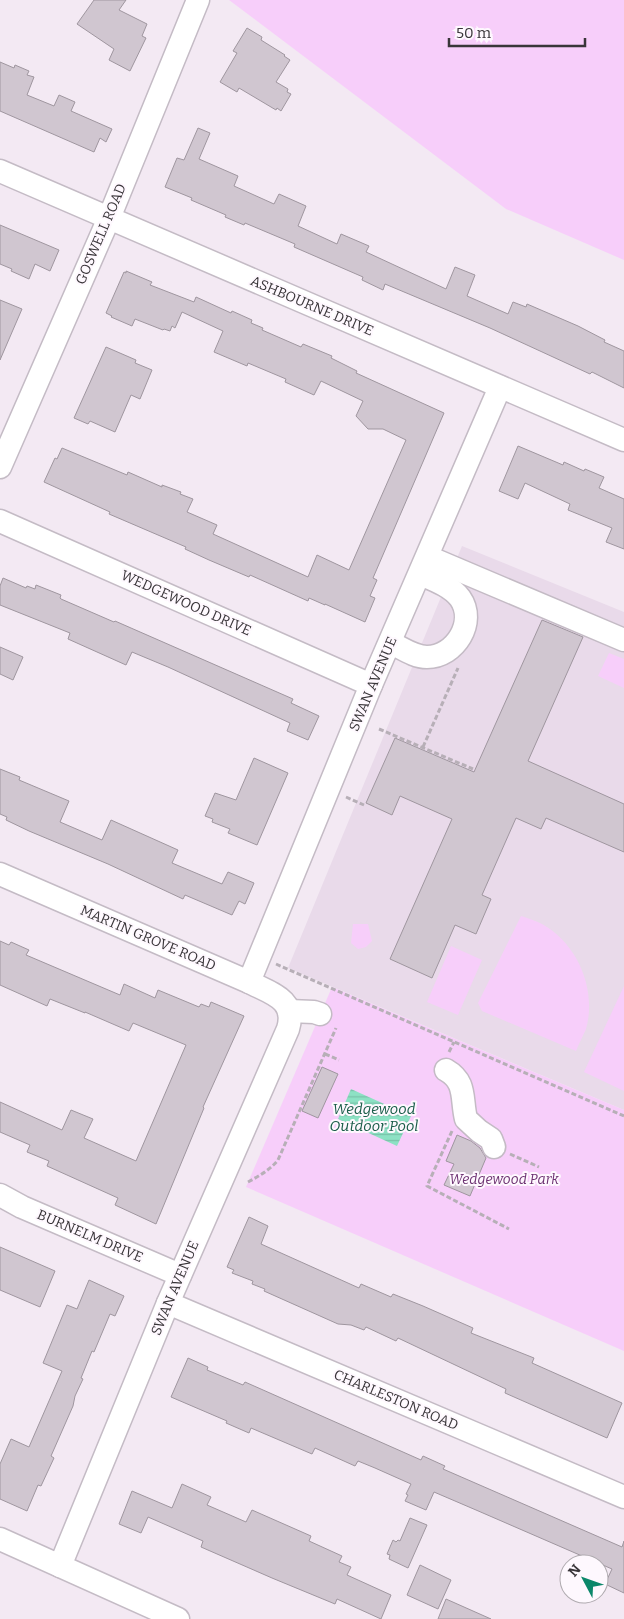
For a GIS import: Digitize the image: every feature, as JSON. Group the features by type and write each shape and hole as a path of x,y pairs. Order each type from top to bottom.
{"street":[{"name":"GOSWELL ROAD","path":"0,467 109,218 198,0"},
{"name":"ASHBOURNE DRIVE","path":"0,171 624,440"},
{"name":"SWAN AVENUE","path":"249,982 371,685 391,643 500,387"},
{"name":"WEDGEWOOD DRIVE","path":"0,521 371,685"},
{"path":"424,566 624,640"},
{"path":"391,643 424,658 433,657 445,653 457,642 464,631 465,609 460,599 424,566"},
{"name":"MARTIN GROVE ROAD","path":"0,874 249,982 277,996 290,1011"},
{"name":"SWAN AVENUE","path":"60,1566 168,1303 288,1029 291,1018 290,1011"},
{"path":"290,1011 314,1012 329,1018"},
{"path":"446,1070 456,1078 462,1090 466,1119 491,1139 494,1147"},
{"name":"BURNELM DRIVE","path":"0,1195 22,1207 180,1275"},
{"name":"CHARLESTON ROAD","path":"168,1303 624,1497"},
{"path":"0,1539 178,1619"}],"path":[{"path":"423,747 461,661 457,642"},
{"path":"379,729 473,769"},
{"path":"259,957 624,1116"},
{"path":"248,1182 260,1176 278,1160 325,1054 329,1018"},
{"path":"325,1054 339,1060"},
{"path":"454,1126 427,1186 508,1229"}],"shaded area":[{"path":"462,546 624,612 624,1110 288,968"}],"green space":[{"path":"229,0 624,0 624,260 506,209"},
{"path":"609,653 624,659 624,688 598,676"},
{"path":"521,916 542,924 555,933 566,943 582,969 589,999 589,1014 586,1029 576,1051 482,1011 478,1003"},
{"path":"353,924 368,924 372,941 366,947 358,949 351,943"},
{"path":"451,946 482,960 458,1015 427,1002"},
{"path":"624,986 624,1091 584,1072"},
{"name":"Wedgewood Park","path":"332,987 624,1110 624,1351 246,1187"}],"water":[{"name":"Wedgewood Outdoor Pool","path":"351,1089 411,1116 397,1146 338,1119"}],"building":[{"path":"94,0 126,0 119,10 147,24 142,36 146,38 130,71 109,60 114,49 77,24"},
{"path":"247,28 262,37 261,40 290,60 276,82 288,89 287,92 291,94 281,111 277,108 276,110 239,88 237,92 220,82 237,53 233,51"},
{"path":"0,62 14,68 15,65 29,71 27,75 34,77 27,95 54,106 59,95 75,102 71,111 112,129 106,142 100,138 94,152 0,111"},
{"path":"198,128 210,133 199,159 238,176 234,186 274,204 279,194 306,206 298,226 337,244 341,234 369,246 366,252 446,289 455,267 475,275 467,296 508,314 513,302 526,307 527,304 578,326 605,340 604,342 624,351 624,388 592,372 590,374 490,328 385,284 383,290 362,280 363,277 294,247 295,244 245,223 244,225 225,217 226,215 165,187 177,158 184,160"},
{"path":"0,225 59,250 50,271 35,264 29,279 0,264"},
{"path":"126,271 152,282 150,285 194,302 196,297 231,313 232,311 252,320 251,323 263,328 262,330 301,347 303,344 332,356 331,358 357,371 356,373 444,413 373,578 377,580 370,596 375,598 365,622 325,604 309,598 308,601 250,575 249,577 209,560 185,549 186,547 109,514 110,512 44,482 55,458 57,459 62,448 127,475 128,472 162,487 162,485 181,492 180,494 193,499 187,512 217,525 213,534 308,577 317,555 349,570 406,440 383,429 368,429 356,416 363,401 321,381 314,395 285,382 286,379 248,363 247,366 214,352 223,331 182,312 175,328 172,326 170,331 135,319 132,326 111,317 106,313"},
{"path":"0,300 22,309 0,360"},
{"path":"106,347 136,360 135,363 152,370 140,399 131,395 115,432 90,421 88,424 74,418"},
{"path":"518,446 563,465 564,462 604,477 599,488 624,499 624,549 606,542 612,528 568,510 570,504 525,483 518,499 499,491"},
{"path":"3,578 26,588 27,586 35,589 36,585 61,595 61,599 293,699 291,703 319,716 308,740 287,731 290,723 168,667 132,652 126,665 68,639 70,633 0,605 0,586"},
{"path":"542,620 583,637 528,761 624,804 624,852 546,818 541,829 516,818 482,895 491,899 476,934 455,925 432,978 390,959 452,819 400,796 392,815 366,803 395,738 474,772"},
{"path":"0,647 23,657 13,680 0,674"},
{"path":"254,758 288,773 257,845 228,833 230,829 212,822 213,819 205,816 215,793 236,800"},
{"path":"0,769 20,777 19,780 69,801 60,822 102,840 111,820 178,850 172,863 222,884 228,872 254,883 245,904 239,901 232,915 185,895 183,899 6,820 7,817 0,814"},
{"path":"0,941 9,945 11,942 29,950 26,955 120,995 124,984 155,998 158,990 199,1007 201,1004 209,1007 211,1002 244,1016 203,1107 156,1224 115,1205 118,1198 47,1166 49,1161 27,1152 30,1145 0,1132 0,1102 62,1130 71,1110 93,1119 84,1138 136,1161 186,1045 133,1023 129,1031 50,999 47,1006 0,985"},
{"path":"322,1067 338,1074 318,1118 302,1111"},
{"path":"457,1135 471,1141 480,1148 486,1158 470,1196 444,1185 454,1164 446,1161"},
{"path":"249,1217 268,1226 261,1244 359,1288 361,1284 391,1297 393,1294 473,1328 471,1333 534,1358 532,1363 622,1403 607,1438 505,1393 506,1389 398,1338 396,1341 366,1327 364,1330 351,1325 338,1324 264,1291 265,1289 252,1284 253,1281 232,1273 234,1270 227,1267"},
{"path":"0,1247 55,1271 40,1307 0,1290"},
{"path":"89,1280 124,1296 115,1316 110,1314 94,1352 92,1351 81,1378 83,1379 75,1396 73,1406 51,1456 54,1458 41,1486 38,1485 27,1511 0,1499 0,1464 11,1439 29,1447 62,1371 43,1363 67,1305 77,1309"},
{"path":"188,1358 208,1367 207,1370 243,1385 245,1382 421,1460 423,1456 445,1466 443,1469 622,1547 624,1541 624,1593 609,1586 609,1575 612,1569 609,1568 609,1554 577,1554 434,1492 426,1510 405,1501 411,1484 375,1468 358,1461 355,1466 315,1448 312,1454 251,1428 249,1433 226,1423 227,1421 171,1397"},
{"path":"182,1484 211,1497 207,1505 246,1522 252,1510 311,1536 309,1541 342,1556 339,1562 351,1567 347,1575 391,1595 381,1619 337,1599 335,1604 201,1547 203,1541 148,1517 141,1533 119,1524 132,1491 172,1508"},
{"path":"410,1518 427,1525 408,1568 389,1559 390,1555 387,1554 393,1540 396,1542 400,1541"},
{"path":"420,1565 451,1580 438,1609 407,1595"},
{"path":"446,1599 491,1619 438,1619"}]}
